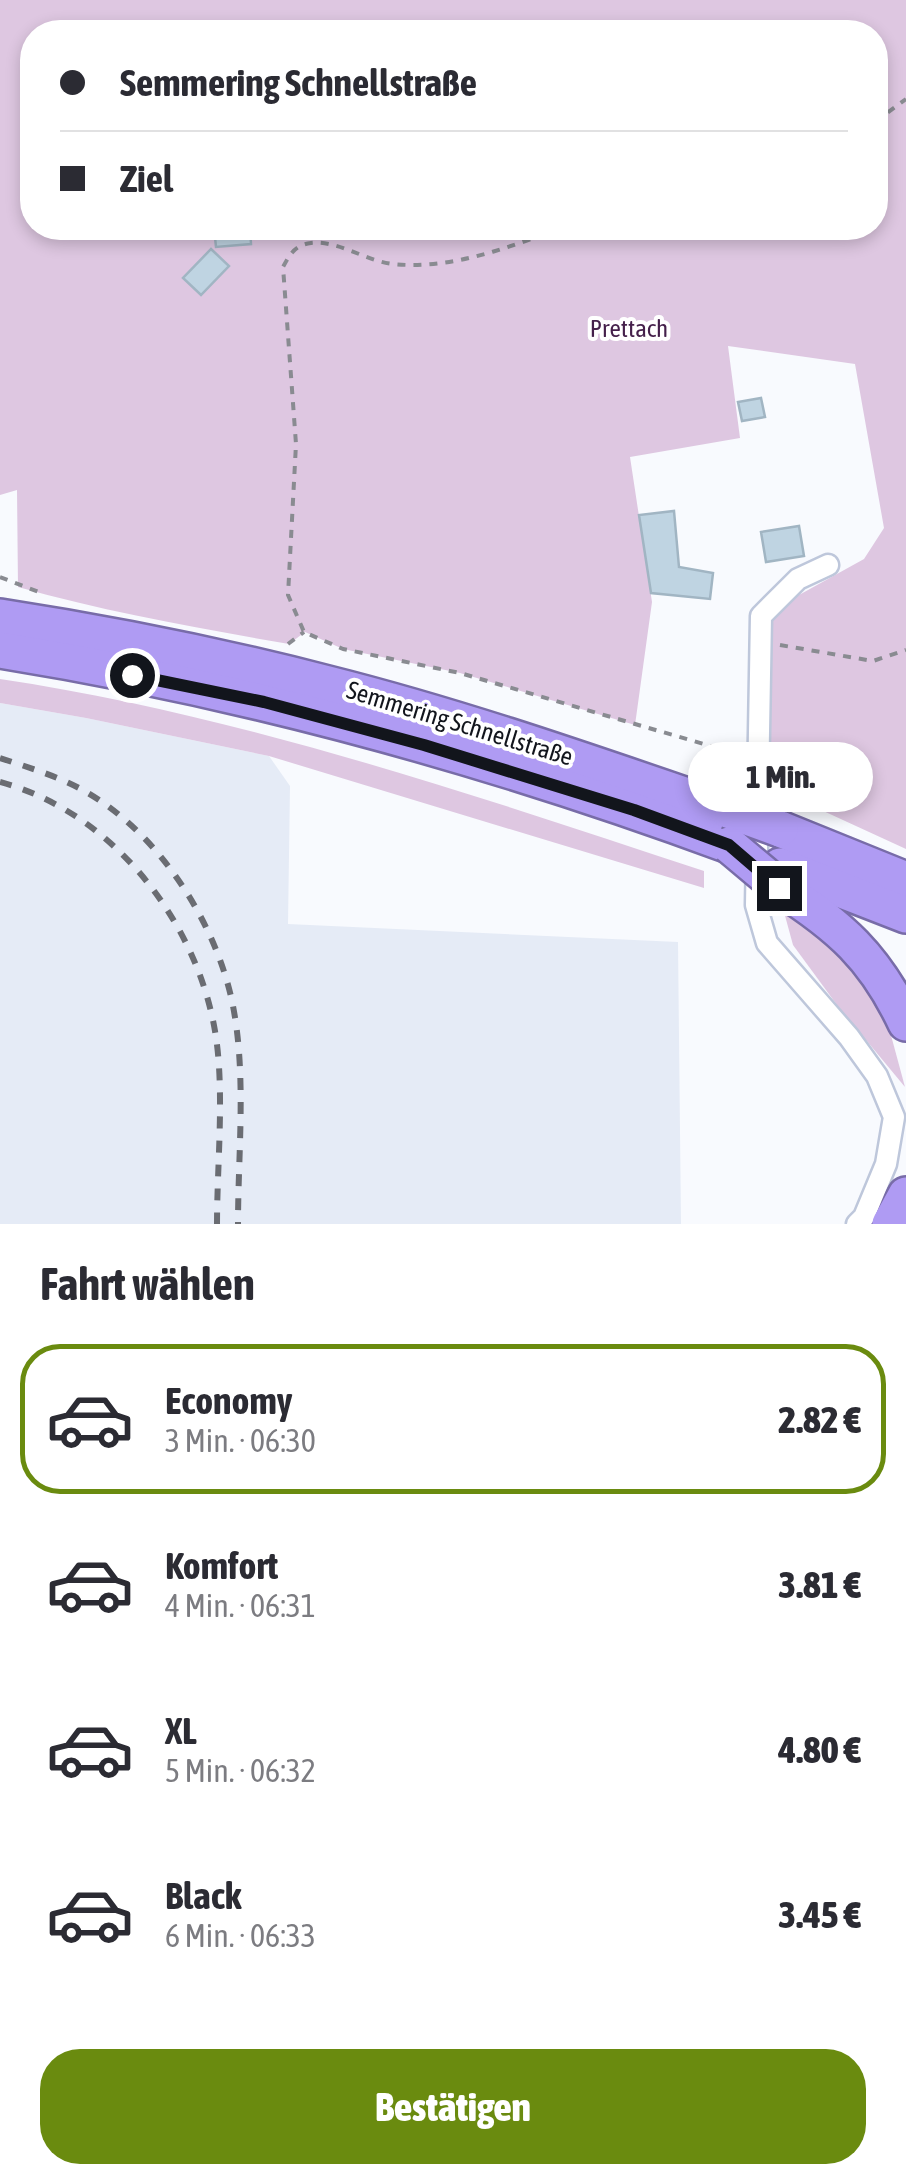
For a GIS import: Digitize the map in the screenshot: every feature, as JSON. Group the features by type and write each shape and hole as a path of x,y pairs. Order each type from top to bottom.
{"highway":[{"name":"Semmering Schnellstraße","path":"0,617 76,629 328,684 547,748 780,829 906,880"},
{"name":"Semmering Schnellstraße","path":"0,650 264,702 524,774 729,845 780,877 906,914"},
{"path":"780,877 859,947 888,986 906,1024"},
{"path":"890,1224 906,1195"}],"street":[{"path":"828,564 798,579 761,616 756,905 767,943 877,1076 894,1117 886,1164 858,1224"}],"path":[{"path":"529,240 504,250 431,264 391,264 327,242 305,243 292,251 283,267 296,444 288,595 304,632 342,649 460,673 757,759"},
{"path":"760,642 872,661 906,650"}],"shaded area":[{"path":"0,703 269,756 290,786 288,924 678,942 681,1224 0,1224"}],"green space":[{"name":"Prettach","path":"0,0 906,0 906,849 782,792 790,779 758,749 761,616 864,559 884,528 855,364 728,346 740,438 630,457 652,602 635,725 460,673 343,649 305,632 289,644 119,612 18,587 17,490 0,495"},
{"path":"0,679 179,714 356,760 704,871 704,888 269,756 0,703"},
{"path":"784,912 829,942 882,1002 905,1087 793,945"}],"building":[{"path":"215,240 251,240 251,244 216,247"},
{"path":"211,249 229,266 201,295 183,278"},
{"path":"761,398 765,417 742,421 738,402"},
{"path":"674,511 679,567 713,573 710,599 651,593 639,515"},
{"path":"799,526 804,556 766,562 761,532"}],"railway":[{"path":"0,758 70,783 107,805 156,851 196,908 223,970 237,1028 238,1224"},
{"path":"0,782 41,797 78,818 112,845 168,911 189,949 205,990 218,1053 217,1224"}],"route":[{"path":"132,675 264,702 424,745 634,810 729,845 779,888"}]}
